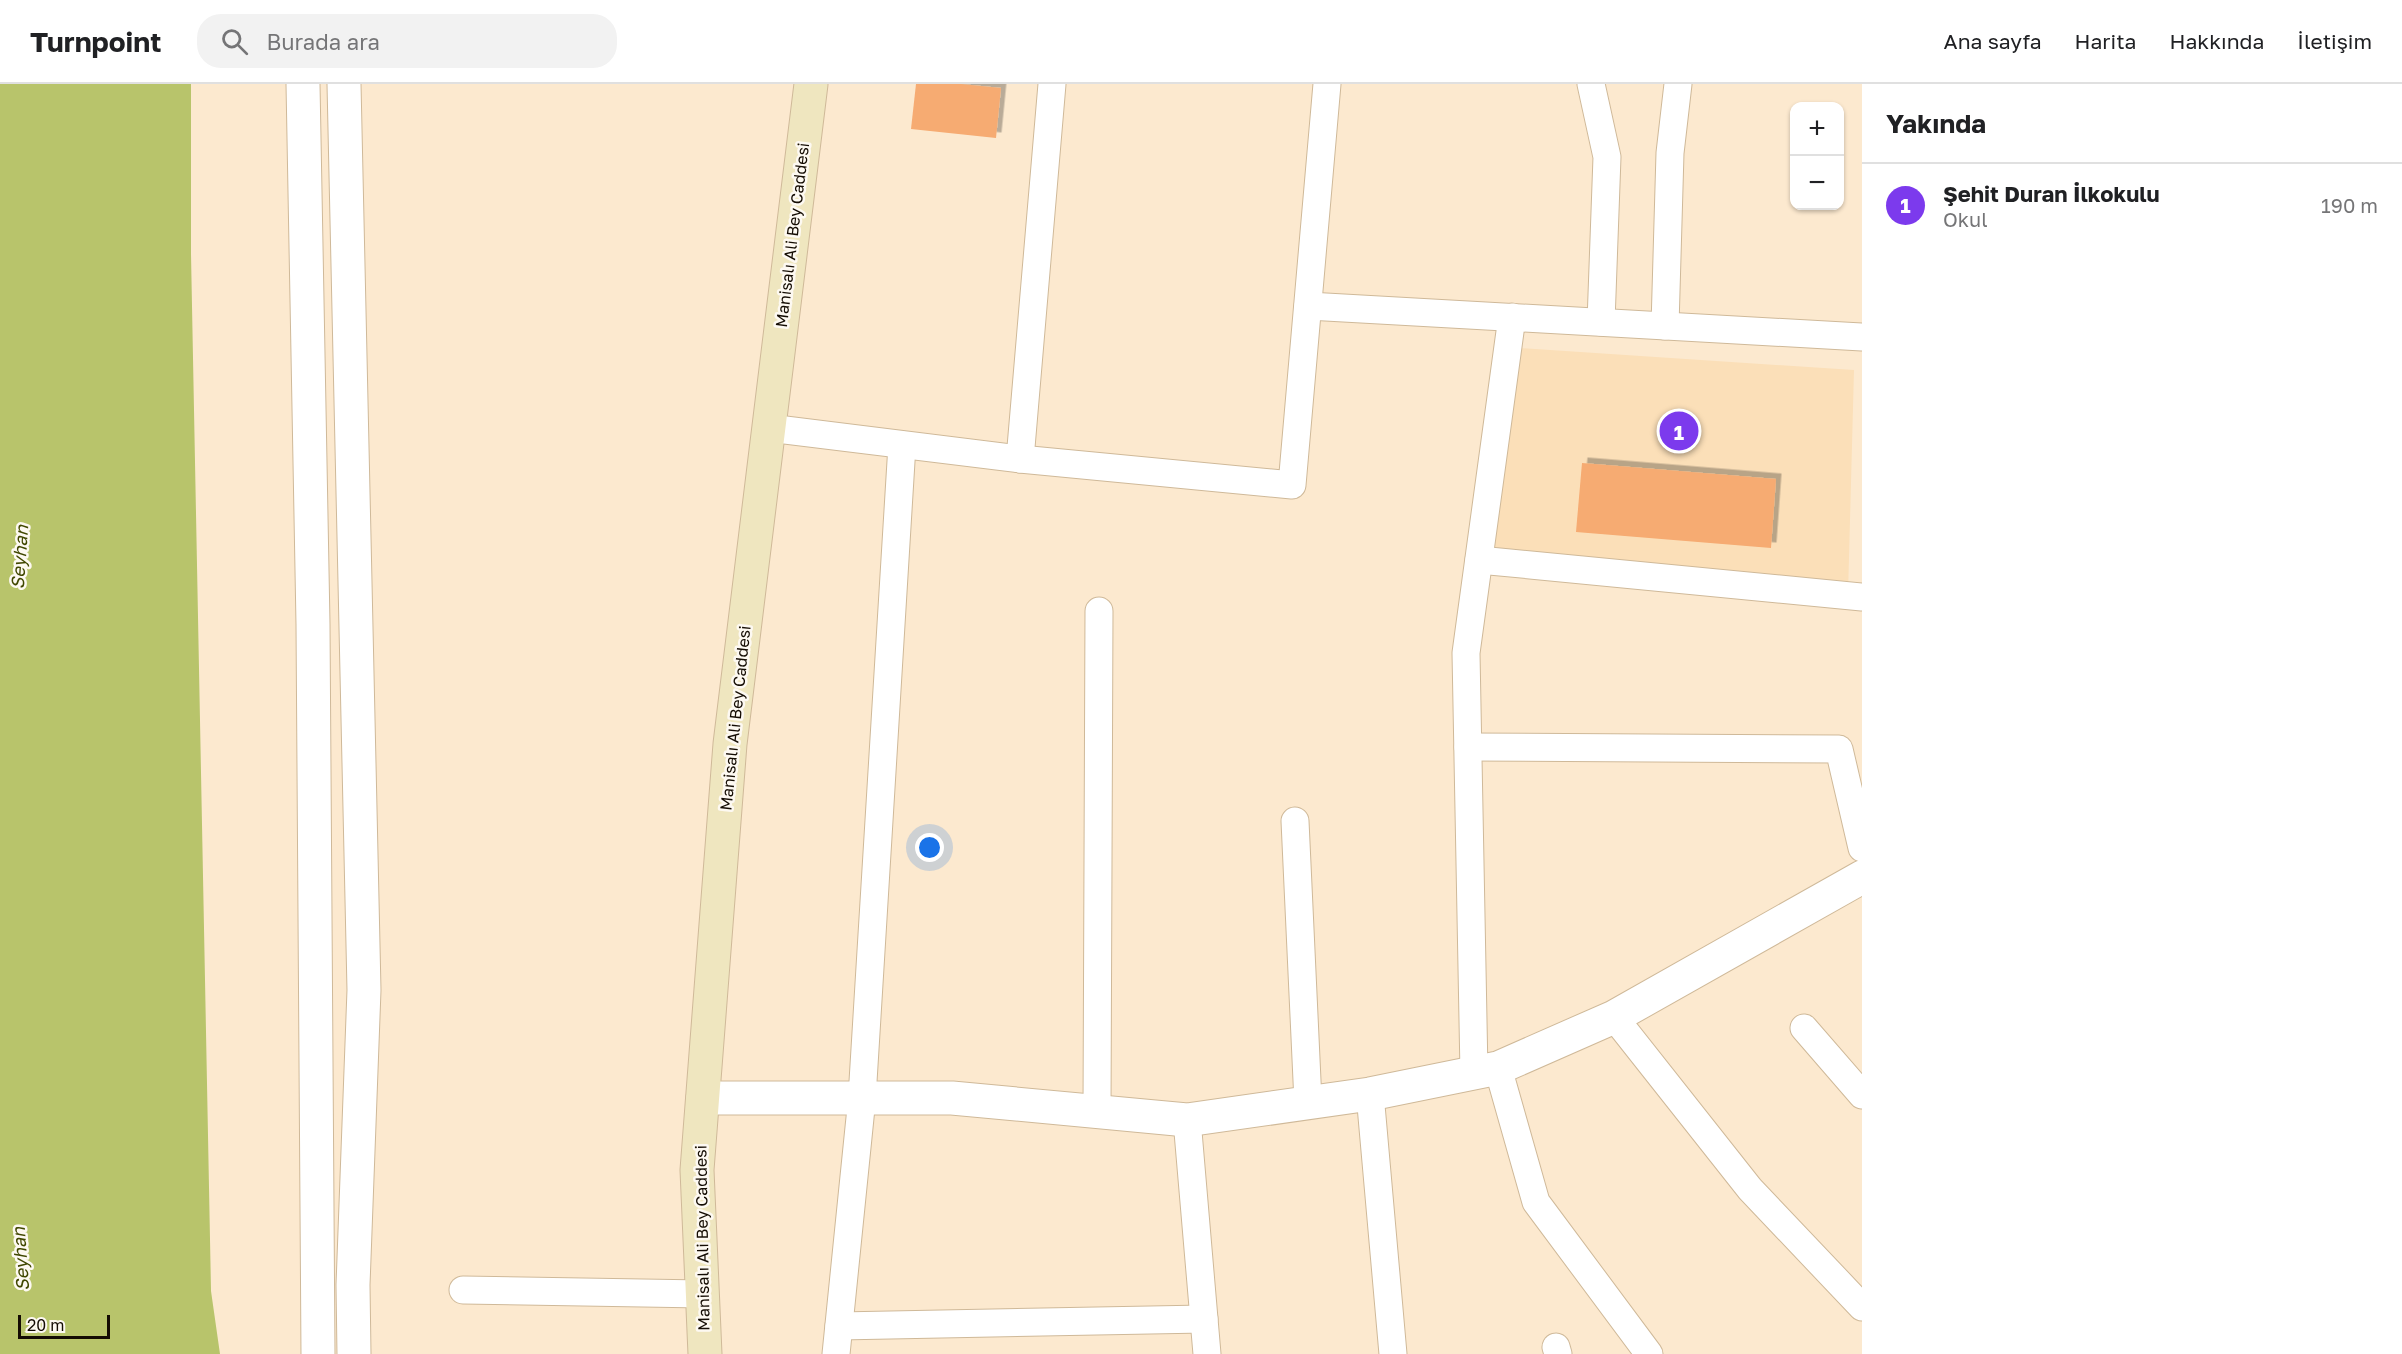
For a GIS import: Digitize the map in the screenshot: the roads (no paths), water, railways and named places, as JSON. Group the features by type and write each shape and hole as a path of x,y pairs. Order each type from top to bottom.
{"main road":[{"name":"Manisalı Ali Bey Caddesi","path":"705,1354 697,1170 730,744 811,84"}],"street":[{"path":"303,84 313,624 318,1354"},
{"path":"344,84 364,990 353,1286 354,1354"},
{"path":"1020,459 1052,84"},
{"path":"769,428 1020,459 1292,486 1327,84"},
{"path":"1591,84 1607,157 1601,322"},
{"path":"1665,326 1670,153 1678,84"},
{"path":"1308,306 1862,337"},
{"path":"1512,317 1466,653 1468,747 1486,1070 1536,1203 1649,1354"},
{"path":"836,1354 862,1098 902,445"},
{"path":"1479,560 1862,597"},
{"path":"1097,1112 1100,611"},
{"path":"1468,747 1839,749 1862,848"},
{"path":"1295,821 1308,1102"},
{"path":"703,1098 951,1098 1187,1120 1370,1094 1486,1070 1614,1017 1862,877"},
{"path":"1614,1017 1750,1189 1862,1307"},
{"path":"1804,1028 1857,1082"},
{"path":"1370,1094 1393,1354"},
{"path":"1187,1120 1207,1354"},
{"path":"462,1290 703,1294"},
{"path":"839,1326 1204,1318"}],"water":[{"name":"Seyhan","path":"0,84 191,84 191,254 211,1291 220,1354 0,1354"}],"place":[{"name":"Şehit Duran İlkokulu","path":"1679,431"}]}
